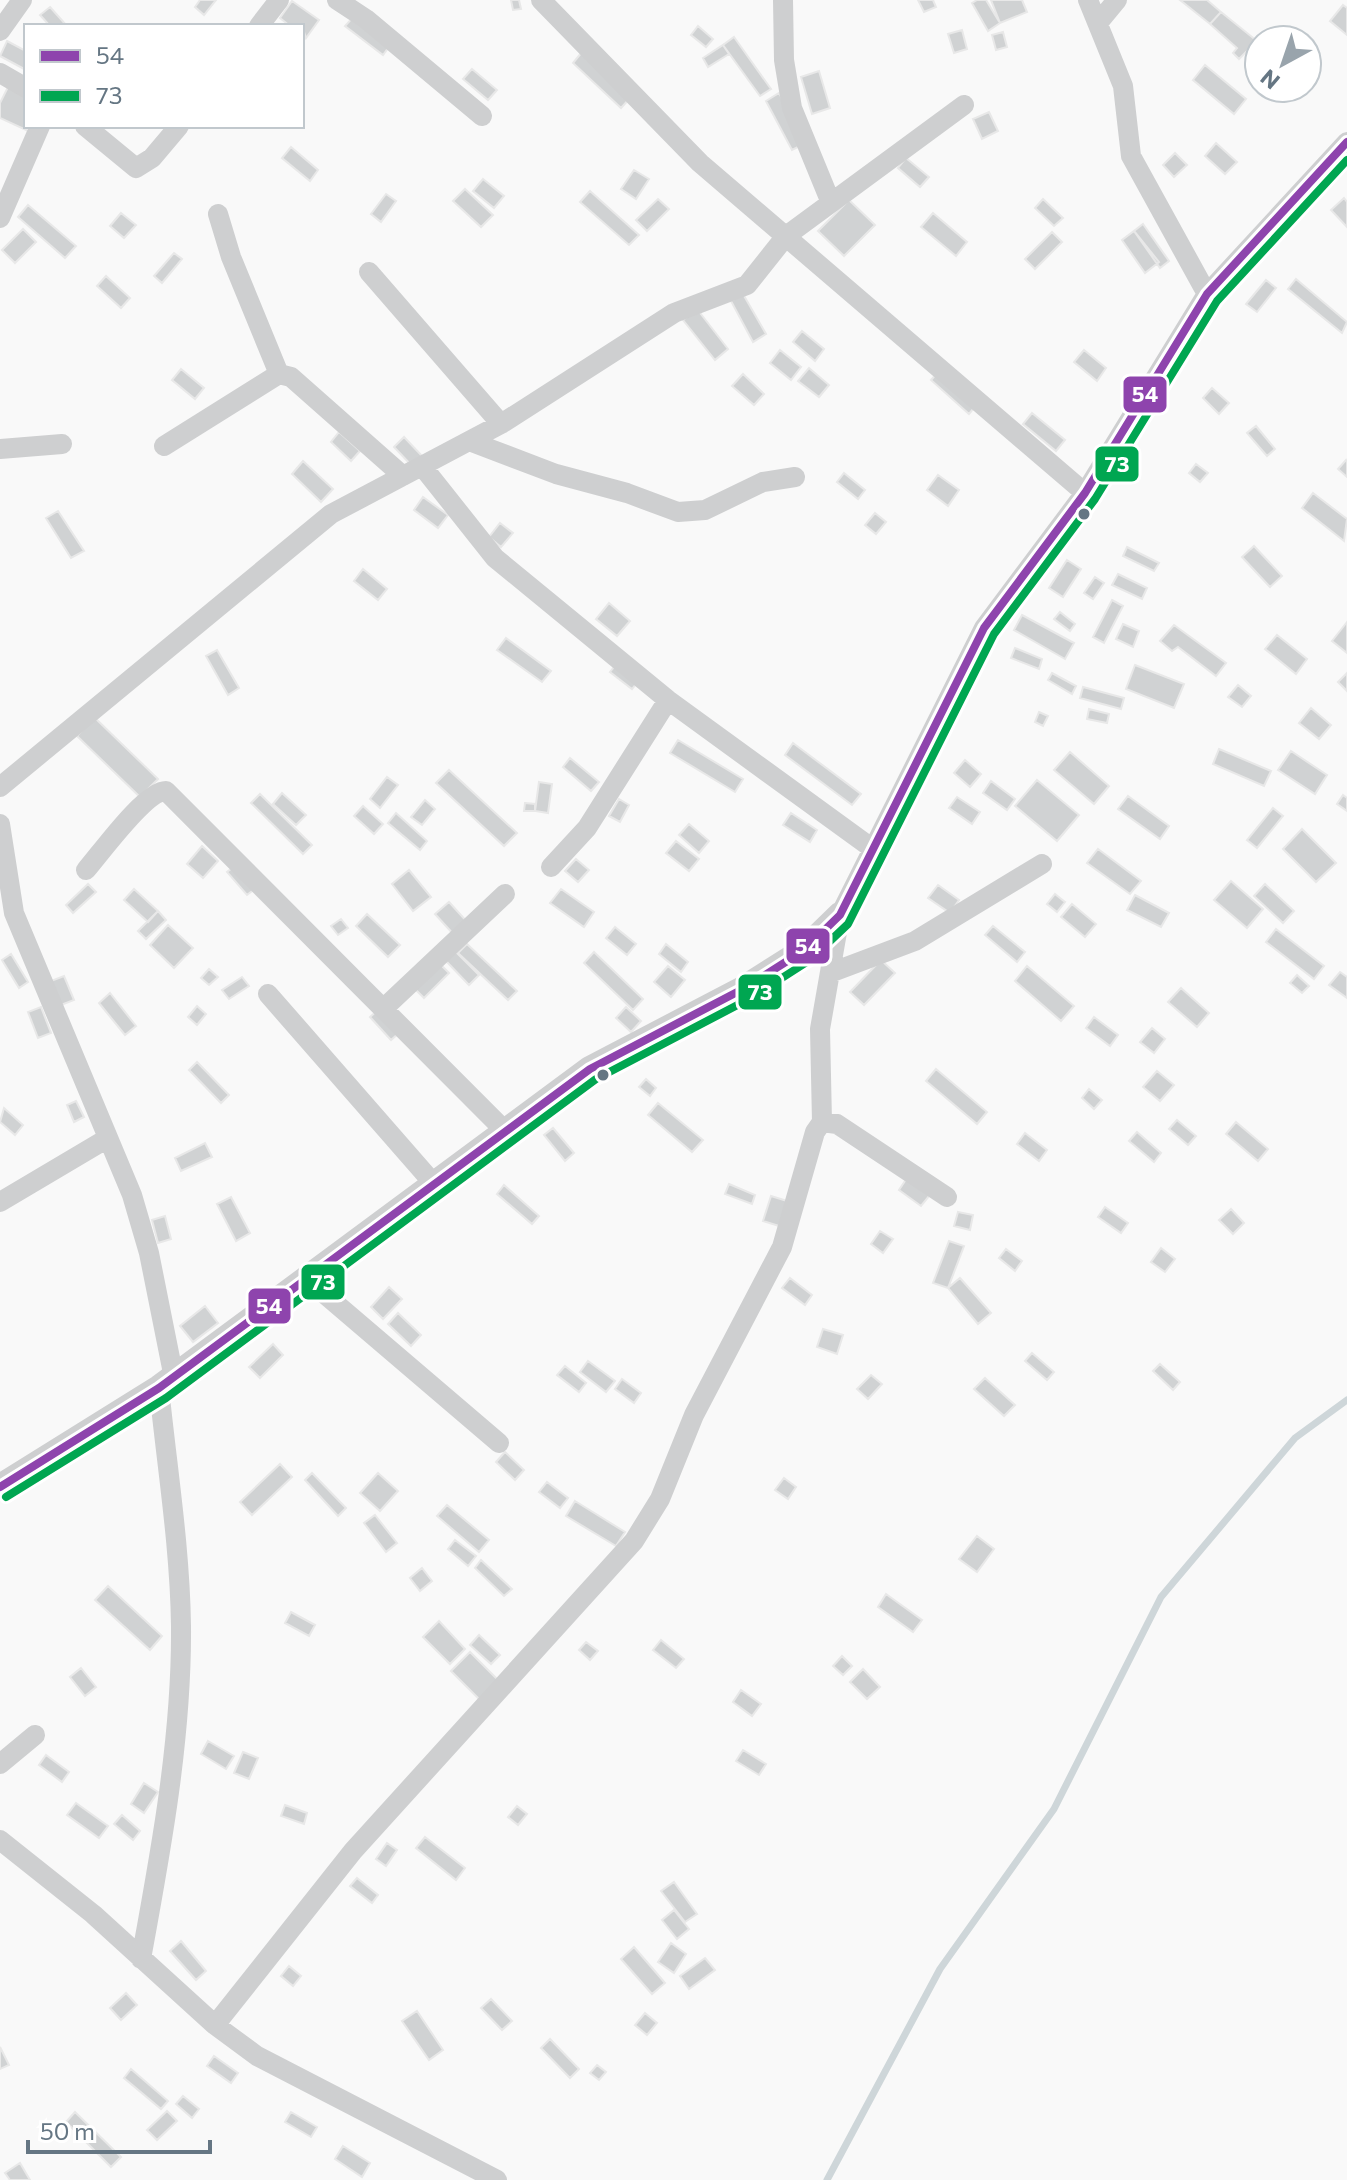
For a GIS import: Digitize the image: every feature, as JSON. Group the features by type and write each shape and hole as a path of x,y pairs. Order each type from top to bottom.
{"street":[{"path":"0,31 22,0"},
{"path":"261,24 279,0"},
{"path":"337,0 366,19 482,116"},
{"path":"541,0 700,163 1085,493"},
{"path":"783,0 784,60 792,108 831,203"},
{"path":"1088,0 1123,86 1131,156 1207,294"},
{"path":"1098,23 1117,0"},
{"path":"0,73 24,87"},
{"path":"0,787 331,514 501,424 674,313 747,285 786,236 964,105"},
{"path":"0,218 6,188 39,128"},
{"path":"87,128 136,168 152,158 177,128"},
{"path":"215,2025 353,1851 634,1541 660,1499 694,1415 782,1247 815,1132 822,1122 819,1052 840,915 984,628 1085,493 1207,294 1347,142"},
{"path":"218,214 231,257 279,374"},
{"path":"369,272 501,424"},
{"path":"164,446 279,374 291,377 403,476"},
{"path":"469,441 556,474 627,493 678,512 705,510 763,482 795,477"},
{"path":"0,449 62,444"},
{"path":"422,466 495,558 668,700 873,849"},
{"path":"551,867 587,828 668,700"},
{"path":"86,870 141,806 156,794 166,791 505,1131"},
{"path":"0,824 7,920 132,1195 149,1253 166,1383 181,1624 177,1705 162,1844 141,1959"},
{"path":"830,973 915,941 1042,864"},
{"path":"383,1009 505,894"},
{"path":"0,1487 166,1383 590,1069 743,989 803,951 840,915"},
{"path":"268,994 434,1184"},
{"path":"822,1122 837,1124 947,1197"},
{"path":"0,1202 108,1138"},
{"path":"307,1279 499,1443"},
{"path":"0,1764 35,1735"},
{"path":"0,1840 93,1914 215,2025 257,2056 497,2180"}],"building":[{"path":"200,0 216,0 204,15 195,7"},
{"path":"511,0 519,0 521,9 513,10"},
{"path":"918,0 933,0 936,7 924,12"},
{"path":"986,0 1000,23 988,31 972,3"},
{"path":"991,0 1022,0 1027,12 1000,23"},
{"path":"1180,0 1207,0 1221,12 1210,24"},
{"path":"292,1 319,20 306,38 304,24 288,24 280,18"},
{"path":"1343,5 1347,8 1347,35 1330,21"},
{"path":"50,7 65,24 48,24 40,15"},
{"path":"1221,12 1243,30 1243,55 1239,59 1233,53 1237,48 1210,24"},
{"path":"354,16 391,44 383,55 345,26"},
{"path":"698,26 713,39 706,47 691,35"},
{"path":"962,30 967,49 954,53 948,34"},
{"path":"1003,32 1007,47 996,50 992,35"},
{"path":"734,37 771,89 760,96 723,45"},
{"path":"7,41 24,50 24,69 0,56"},
{"path":"723,45 729,54 708,67 703,58"},
{"path":"582,52 631,97 621,108 573,63"},
{"path":"1205,65 1243,97 1243,103 1234,114 1193,80"},
{"path":"472,69 497,90 488,100 463,79"},
{"path":"819,71 830,108 812,114 801,77"},
{"path":"8,87 24,94 26,130 0,118 0,103"},
{"path":"779,93 806,143 792,150 766,101"},
{"path":"989,112 998,131 982,139 973,119"},
{"path":"1216,143 1237,162 1225,174 1205,156"},
{"path":"291,147 318,170 310,181 282,158"},
{"path":"1175,153 1187,165 1174,177 1163,165"},
{"path":"906,158 929,177 920,187 898,168"},
{"path":"634,170 649,179 636,199 621,189"},
{"path":"483,179 504,196 494,208 473,191"},
{"path":"465,189 493,215 481,227 453,201"},
{"path":"590,191 639,235 629,245 580,202"},
{"path":"386,194 396,201 381,222 371,214"},
{"path":"1344,198 1347,202 1347,227 1331,210"},
{"path":"658,199 669,209 647,231 636,220"},
{"path":"1043,199 1063,218 1054,226 1035,208"},
{"path":"849,200 875,225 844,256 818,231"},
{"path":"28,205 76,246 65,258 18,217"},
{"path":"121,213 136,225 124,238 110,226"},
{"path":"933,213 967,242 956,256 921,227"},
{"path":"1143,224 1169,261 1160,268 1134,231"},
{"path":"23,229 36,242 15,263 2,250"},
{"path":"1134,231 1159,262 1145,273 1122,240"},
{"path":"1052,232 1062,242 1035,269 1025,259"},
{"path":"174,253 182,259 162,283 154,276"},
{"path":"106,276 130,298 121,308 97,286"},
{"path":"1296,279 1347,322 1342,333 1288,289"},
{"path":"1266,280 1276,288 1257,312 1246,304"},
{"path":"743,294 766,334 753,342 731,301"},
{"path":"697,309 728,349 715,360 683,320"},
{"path":"802,331 824,349 815,361 793,342"},
{"path":"780,350 801,367 791,380 770,363"},
{"path":"1084,350 1106,368 1097,381 1074,362"},
{"path":"809,368 829,385 819,397 798,381"},
{"path":"181,369 204,388 195,399 172,380"},
{"path":"940,370 978,403 969,414 931,380"},
{"path":"743,374 764,394 754,405 732,386"},
{"path":"1212,388 1229,403 1219,414 1203,398"},
{"path":"1032,413 1065,440 1056,451 1023,424"},
{"path":"1256,426 1275,449 1267,456 1247,433"},
{"path":"339,432 360,451 351,461 331,442"},
{"path":"404,437 423,457 413,467 394,447"},
{"path":"303,461 333,489 321,502 292,474"},
{"path":"1347,462 1347,477 1338,469"},
{"path":"1196,464 1208,473 1200,482 1189,473"},
{"path":"844,473 865,490 858,499 837,482"},
{"path":"938,475 959,490 948,506 927,490"},
{"path":"1313,493 1347,519 1344,541 1302,508"},
{"path":"423,497 448,515 438,528 414,510"},
{"path":"58,511 84,551 71,558 46,518"},
{"path":"875,513 886,522 876,534 865,525"},
{"path":"500,523 513,533 501,547 489,537"},
{"path":"1254,546 1282,576 1270,587 1242,557"},
{"path":"1127,547 1159,563 1154,571 1123,556"},
{"path":"1067,560 1081,569 1063,597 1049,588"},
{"path":"363,569 387,589 378,600 354,581"},
{"path":"1118,574 1147,588 1142,599 1112,585"},
{"path":"1095,577 1104,583 1093,599 1084,593"},
{"path":"1112,600 1123,606 1104,643 1093,637"},
{"path":"609,603 630,621 617,636 596,619"},
{"path":"1060,612 1075,624 1070,631 1054,619"},
{"path":"1022,615 1074,643 1065,659 1014,630"},
{"path":"1347,622 1347,653 1332,641"},
{"path":"1123,624 1139,631 1133,647 1116,639"},
{"path":"1174,625 1226,663 1216,676 1178,647 1172,651 1160,641"},
{"path":"1277,635 1307,659 1296,674 1265,649"},
{"path":"506,638 551,671 542,682 497,650"},
{"path":"1015,648 1042,659 1039,669 1011,658"},
{"path":"217,650 239,688 228,695 206,656"},
{"path":"618,662 640,679 632,689 610,672"},
{"path":"1135,665 1184,684 1174,708 1126,689"},
{"path":"1052,673 1076,686 1072,694 1048,680"},
{"path":"1347,673 1347,691 1338,682"},
{"path":"1238,685 1251,696 1242,707 1228,697"},
{"path":"1083,687 1124,698 1121,709 1080,698"},
{"path":"1311,708 1331,725 1319,739 1299,723"},
{"path":"1089,709 1109,714 1107,723 1087,719"},
{"path":"1039,712 1048,716 1043,726 1035,722"},
{"path":"94,717 158,779 140,797 77,736"},
{"path":"678,740 743,779 735,792 670,753"},
{"path":"793,743 861,794 852,805 785,755"},
{"path":"1219,749 1271,771 1264,786 1213,764"},
{"path":"1291,751 1327,775 1315,794 1278,770"},
{"path":"1070,752 1109,786 1094,804 1054,770"},
{"path":"570,758 599,782 591,791 563,767"},
{"path":"965,760 981,774 970,787 954,773"},
{"path":"449,770 517,833 504,846 436,783"},
{"path":"387,777 398,785 380,808 370,799"},
{"path":"1037,780 1079,815 1057,841 1015,806"},
{"path":"991,781 1015,799 1007,810 983,793"},
{"path":"539,782 552,784 548,813 535,811"},
{"path":"282,793 306,815 296,825 273,804"},
{"path":"260,794 312,845 303,854 251,803"},
{"path":"1343,795 1347,798 1347,811 1337,804"},
{"path":"1128,796 1169,826 1160,839 1118,809"},
{"path":"957,797 980,812 972,824 949,808"},
{"path":"619,799 629,805 620,822 609,816"},
{"path":"425,800 435,809 422,825 411,817"},
{"path":"525,803 535,804 535,811 524,811"},
{"path":"363,806 383,824 374,834 354,816"},
{"path":"1273,808 1283,816 1257,848 1247,840"},
{"path":"396,813 427,841 420,850 388,823"},
{"path":"791,813 817,830 810,842 783,825"},
{"path":"689,824 709,841 699,853 679,835"},
{"path":"1302,829 1336,863 1316,882 1283,849"},
{"path":"676,841 699,859 689,871 666,853"},
{"path":"202,846 218,861 203,878 187,864"},
{"path":"1098,849 1141,881 1130,894 1087,863"},
{"path":"576,859 589,870 578,882 565,871"},
{"path":"236,865 256,888 247,895 227,872"},
{"path":"409,870 431,897 413,911 392,884"},
{"path":"1231,881 1263,909 1247,928 1214,900"},
{"path":"88,884 96,892 73,913 66,905"},
{"path":"1265,884 1294,911 1283,923 1254,896"},
{"path":"938,885 959,900 950,913 928,898"},
{"path":"134,889 158,911 148,922 124,900"},
{"path":"561,889 594,912 584,927 550,903"},
{"path":"1055,894 1065,902 1057,912 1047,904"},
{"path":"1135,895 1169,913 1161,927 1127,910"},
{"path":"449,902 469,924 456,937 435,914"},
{"path":"1072,904 1096,924 1085,937 1061,917"},
{"path":"158,911 166,920 146,939 138,931"},
{"path":"367,914 400,945 388,957 356,926"},
{"path":"341,919 348,928 338,935 331,926"},
{"path":"168,925 193,948 174,968 150,945"},
{"path":"993,926 1025,952 1017,962 985,935"},
{"path":"615,927 636,944 627,955 606,938"},
{"path":"1276,929 1324,966 1314,979 1266,942"},
{"path":"467,944 517,991 508,1000 458,953"},
{"path":"666,944 688,962 681,972 659,954"},
{"path":"456,952 479,975 469,985 446,961"},
{"path":"594,952 643,999 633,1010 584,963"},
{"path":"11,954 28,982 19,988 2,960"},
{"path":"881,960 895,973 864,1005 850,992"},
{"path":"440,964 449,973 424,998 415,989"},
{"path":"668,966 685,980 671,997 654,982"},
{"path":"1027,966 1074,1006 1061,1021 1015,981"},
{"path":"209,969 218,977 209,985 201,978"},
{"path":"1340,972 1347,977 1347,998 1329,985"},
{"path":"1297,975 1309,986 1302,993 1290,983"},
{"path":"64,976 74,1000 61,1005 51,981"},
{"path":"242,977 249,986 229,999 222,990"},
{"path":"1181,988 1209,1013 1197,1027 1168,1002"},
{"path":"110,993 136,1026 125,1035 99,1003"},
{"path":"197,1006 206,1014 197,1025 188,1017"},
{"path":"41,1007 51,1033 38,1038 28,1012"},
{"path":"626,1007 641,1021 631,1032 616,1018"},
{"path":"378,1010 399,1033 391,1040 370,1017"},
{"path":"1094,1017 1118,1035 1110,1046 1086,1028"},
{"path":"1152,1028 1165,1039 1154,1053 1140,1042"},
{"path":"197,1062 229,1095 221,1103 189,1070"},
{"path":"936,1069 987,1112 977,1124 926,1081"},
{"path":"1157,1071 1174,1085 1160,1101 1143,1087"},
{"path":"646,1079 656,1088 650,1096 639,1087"},
{"path":"1089,1089 1102,1100 1094,1109 1082,1098"},
{"path":"76,1101 84,1117 74,1122 67,1105"},
{"path":"658,1103 703,1140 692,1152 648,1115"},
{"path":"4,1108 23,1125 15,1135 0,1122"},
{"path":"1177,1120 1196,1136 1188,1145 1169,1129"},
{"path":"1236,1122 1268,1149 1258,1161 1226,1134"},
{"path":"553,1128 574,1153 565,1161 544,1135"},
{"path":"1137,1132 1161,1153 1154,1162 1129,1141"},
{"path":"1025,1133 1047,1150 1039,1161 1017,1144"},
{"path":"205,1143 212,1157 181,1171 175,1158"},
{"path":"907,1178 930,1195 921,1206 899,1190"},
{"path":"729,1184 755,1195 752,1204 725,1194"},
{"path":"504,1185 539,1216 532,1224 497,1194"},
{"path":"771,1196 787,1201 779,1226 763,1221"},
{"path":"231,1197 250,1233 236,1241 217,1204"},
{"path":"1105,1207 1128,1223 1121,1233 1098,1217"},
{"path":"1231,1209 1244,1223 1233,1234 1219,1220"},
{"path":"958,1212 973,1215 970,1230 954,1226"},
{"path":"165,1216 171,1239 158,1243 152,1220"},
{"path":"880,1231 893,1239 883,1253 871,1244"},
{"path":"949,1241 964,1246 948,1288 933,1283"},
{"path":"1161,1248 1175,1259 1165,1272 1151,1262"},
{"path":"1006,1249 1022,1261 1015,1271 999,1258"},
{"path":"790,1278 812,1295 805,1305 782,1288"},
{"path":"960,1278 991,1313 978,1324 948,1288"},
{"path":"389,1287 402,1299 383,1319 371,1307"},
{"path":"205,1306 218,1323 193,1342 180,1326"},
{"path":"398,1313 421,1335 411,1346 388,1324"},
{"path":"823,1329 843,1335 837,1354 817,1347"},
{"path":"273,1344 283,1355 260,1378 249,1367"},
{"path":"1032,1353 1054,1372 1047,1380 1025,1361"},
{"path":"588,1361 615,1381 606,1392 580,1372"},
{"path":"1160,1364 1180,1382 1173,1390 1153,1371"},
{"path":"565,1366 586,1383 579,1392 557,1375"},
{"path":"871,1375 882,1384 868,1399 857,1389"},
{"path":"985,1378 1015,1405 1004,1416 974,1389"},
{"path":"622,1379 641,1393 634,1403 615,1389"},
{"path":"505,1452 524,1470 515,1480 496,1462"},
{"path":"280,1464 292,1477 252,1515 240,1502"},
{"path":"312,1473 346,1508 338,1516 305,1480"},
{"path":"378,1473 398,1491 380,1511 360,1493"},
{"path":"784,1478 796,1487 788,1499 775,1490"},
{"path":"547,1482 568,1498 560,1508 539,1492"},
{"path":"575,1501 625,1532 616,1546 566,1516"},
{"path":"447,1505 489,1540 479,1552 437,1516"},
{"path":"375,1515 397,1543 386,1552 364,1523"},
{"path":"977,1536 994,1549 977,1572 959,1559"},
{"path":"455,1540 476,1556 468,1566 448,1549"},
{"path":"481,1560 512,1589 504,1596 475,1568"},
{"path":"422,1568 432,1581 420,1591 410,1578"},
{"path":"108,1586 162,1636 150,1650 95,1600"},
{"path":"886,1594 922,1620 913,1632 878,1607"},
{"path":"291,1612 315,1625 309,1636 285,1623"},
{"path":"439,1621 465,1649 450,1664 423,1637"},
{"path":"479,1635 500,1655 491,1664 470,1645"},
{"path":"661,1640 684,1659 676,1668 653,1650"},
{"path":"586,1642 598,1651 590,1660 579,1650"},
{"path":"470,1652 501,1683 482,1702 451,1671"},
{"path":"842,1656 852,1666 843,1675 833,1666"},
{"path":"81,1668 96,1687 85,1696 70,1677"},
{"path":"863,1669 880,1687 867,1699 850,1682"},
{"path":"741,1690 761,1704 752,1716 733,1702"},
{"path":"208,1741 234,1756 226,1769 201,1754"},
{"path":"743,1750 766,1764 759,1775 736,1761"},
{"path":"243,1752 258,1758 249,1779 234,1773"},
{"path":"46,1755 69,1772 62,1782 39,1765"},
{"path":"144,1783 158,1792 144,1813 131,1804"},
{"path":"76,1803 108,1826 99,1838 67,1815"},
{"path":"285,1805 307,1813 304,1824 281,1816"},
{"path":"517,1806 527,1814 518,1825 508,1817"},
{"path":"122,1815 140,1831 133,1840 114,1824"},
{"path":"425,1837 465,1868 456,1880 416,1848"},
{"path":"387,1843 397,1850 386,1866 376,1859"},
{"path":"357,1878 378,1895 372,1903 350,1886"},
{"path":"674,1882 697,1914 685,1922 661,1891"},
{"path":"674,1910 689,1929 677,1939 662,1920"},
{"path":"181,1941 206,1971 196,1980 170,1951"},
{"path":"671,1943 686,1954 674,1973 658,1962"},
{"path":"634,1947 665,1983 652,1994 621,1959"},
{"path":"705,1958 715,1970 689,1989 680,1976"},
{"path":"289,1966 301,1976 293,1986 281,1976"},
{"path":"126,1993 137,2005 121,2020 110,2008"},
{"path":"491,1999 512,2021 502,2030 481,2008"},
{"path":"417,2011 443,2050 429,2060 402,2021"},
{"path":"645,2013 657,2023 647,2035 635,2025"},
{"path":"550,2039 579,2069 570,2078 541,2048"},
{"path":"0,2047 9,2065 0,2069"},
{"path":"214,2056 238,2073 231,2083 207,2066"},
{"path":"597,2065 606,2072 599,2080 590,2073"},
{"path":"131,2069 168,2101 161,2109 124,2078"},
{"path":"183,2096 199,2109 192,2118 176,2104"},
{"path":"167,2111 177,2121 157,2140 147,2130"},
{"path":"75,2112 121,2157 111,2167 66,2122"},
{"path":"291,2112 317,2127 311,2137 285,2122"},
{"path":"343,2146 370,2163 362,2177 335,2159"},
{"path":"20,2163 30,2180 10,2180 5,2173"}],"waterway":[{"path":"827,2180 940,1969 1054,1809 1161,1597 1295,1438 1347,1400"}],"transit line":[{"name":"54","path":"0,1487 159,1388 590,1069 743,989 803,951 840,915 984,628 1085,493 1207,294 1347,142"},
{"name":"73","path":"6,1497 166,1398 596,1079 749,999 810,960 848,924 994,634 1095,499 1217,301 1347,160"}]}
